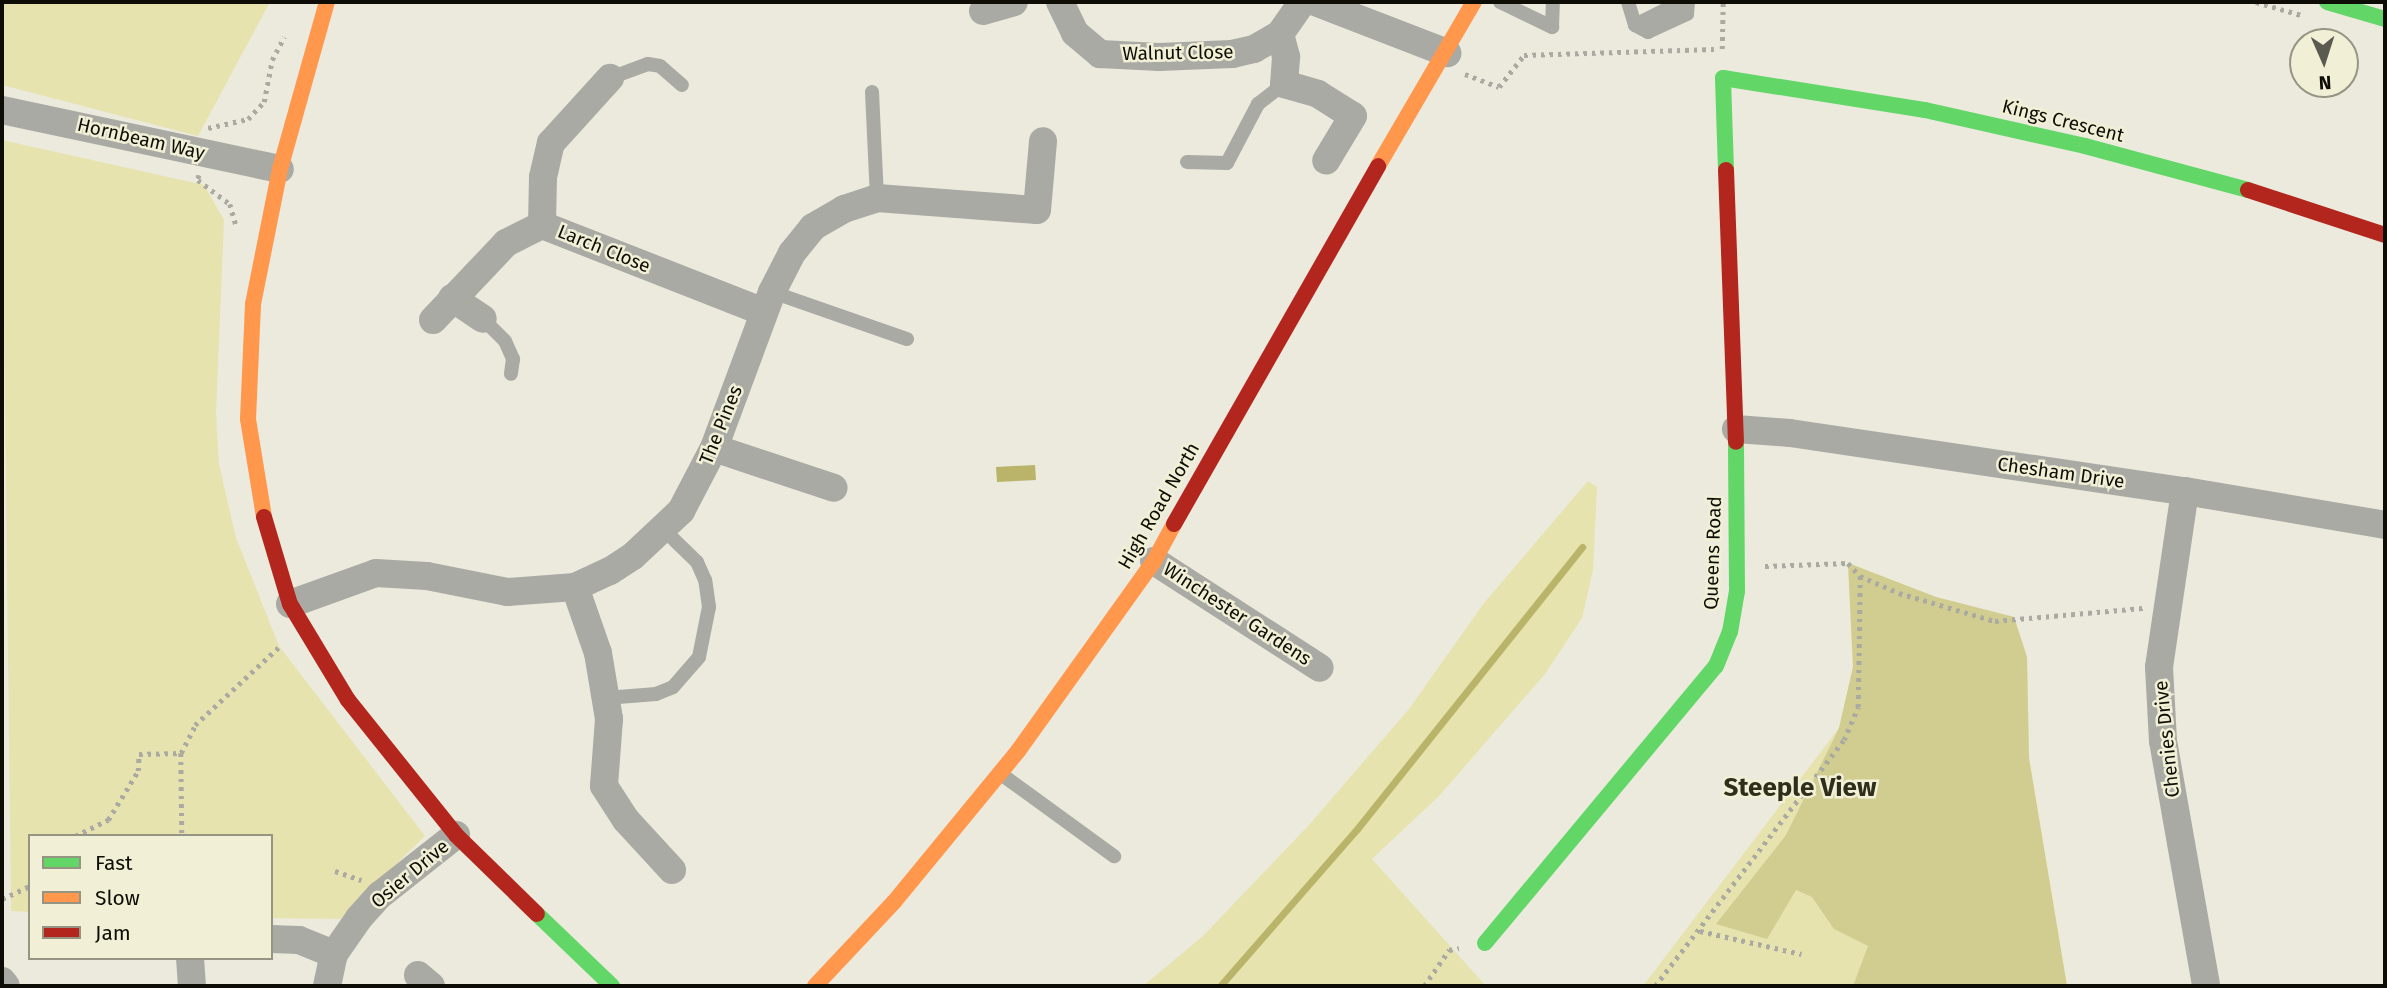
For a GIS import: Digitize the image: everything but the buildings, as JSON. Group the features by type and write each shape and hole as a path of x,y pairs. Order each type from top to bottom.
{"main road":[{"path":"327,2 280,169 253,304 248,419 256,485 290,604 315,652 348,700 456,835 612,986"},
{"name":"High Road North","path":"815,986 894,902 1000,773 1090,655 1154,561 1351,209 1444,59 1474,2"},
{"path":"2327,2 2385,19"},
{"name":"Kings Crescent","path":"1723,78 1925,110 2085,146 2270,196 2385,235"},
{"name":"Queens Road","path":"1485,943 1716,666 1730,632 1737,567 1723,78"}],"street":[{"path":"983,11 1014,2"},
{"name":"Walnut Close","path":"1060,2 1075,33 1100,54 1232,54 1254,49 1288,15"},
{"path":"1315,2 1444,59"},
{"path":"1288,15 1284,84 1318,93 1353,116 1326,162"},
{"path":"542,225 543,177 551,144 610,78"},
{"name":"Hornbeam Way","path":"2,110 280,169"},
{"name":"The Pines","path":"290,604 376,573 427,576 507,592 575,587 633,556 681,511 714,448 768,302 792,253 813,227 844,209 877,198 1037,210 1043,141"},
{"name":"Larch Close","path":"433,320 506,243 542,225 768,302"},
{"path":"452,298 483,319"},
{"name":"Chesham Drive","path":"1735,429 1790,433 2185,491 2385,525"},
{"path":"714,448 834,488"},
{"name":"Chenies Drive","path":"2185,491 2159,667 2163,741 2206,986"},
{"name":"Winchester Gardens","path":"1154,561 1320,668"},
{"path":"575,587 598,653 606,698 609,719 604,786 626,820 672,870"},
{"name":"Osier Drive","path":"327,986 334,954 380,895 456,835"},
{"path":"273,939 299,940 334,954"},
{"path":"190,960 192,986"},
{"path":"2,981 6,986"}],"lane":[{"path":"1500,2 1552,27 1553,2"},
{"path":"1628,2 1635,25 1648,32 1687,14 1688,2"},
{"path":"1635,25 1681,2"},
{"path":"610,78 648,64 660,66 682,85"},
{"path":"1187,162 1227,163 1258,104 1284,84"},
{"path":"872,92 877,198"},
{"path":"768,302 907,339"},
{"path":"483,319 506,341 513,359 511,374"},
{"path":"606,698 656,694 673,687 699,657 709,607 705,580 697,562 663,529"},
{"path":"1000,773 1114,856"}],"path":[{"path":"1723,2 1723,78"},
{"path":"207,133 209,126 248,119 264,102 272,60 290,26"},
{"path":"1444,59 1499,87 1524,55 1722,48"},
{"path":"1737,567 1848,563 1860,576 1899,593 1995,621 2167,607"},
{"path":"1655,986 1700,932 1844,740 1858,707 1860,576"},
{"path":"183,834 181,753 195,725 283,643"},
{"path":"79,834 108,820 138,771 139,754 181,753"},
{"path":"2,898 28,887"},
{"path":"1700,932 1801,954"},
{"path":"1424,986 1449,950 1485,943"}],"shaded area":[{"path":"2,2 270,2 198,136 2,85"},
{"path":"2,140 204,185 224,220 216,413 219,464 236,538 279,646 425,836 340,919 273,918 273,834 28,834 28,912 11,911"},
{"path":"1035,465 1036,480 997,482 996,467"},
{"path":"1588,481 1597,487 1593,570 1582,618 1545,674 1439,796 1372,859 1486,986 1143,986 1202,937 1309,825 1409,709 1484,603"},
{"path":"1848,563 1936,597 2014,617 2027,657 2029,758 2067,986 1643,986 1839,728 1853,667"},
{"path":"1848,563 1936,597 2014,617 2027,657 2029,758 2067,986 1853,986 1868,946 1834,929 1812,897 1796,890 1767,939 1716,924 1786,835 1839,728 1853,667"}],"waterway":[{"path":"1220,986 1357,829 1582,547"}],"traffic: fast":[{"path":"2327,2 2385,19"},
{"path":"1726,170 1723,78 1925,110 2085,146 2248,190"},
{"path":"1485,943 1716,666 1730,632 1737,591 1736,442"},
{"path":"537,914 612,986"}],"traffic: slow":[{"path":"264,517 248,419 253,304 280,169 327,2"},
{"path":"1378,166 1474,2"},
{"path":"815,986 894,902 1018,751 1154,561 1174,524"}],"traffic: jam":[{"path":"1174,524 1378,166"},
{"path":"1726,170 1736,442"},
{"path":"2248,190 2385,235"},
{"path":"264,517 290,604 348,700 456,835 537,914"}],"district":[{"name":"Steeple View","path":"1800,788"}]}
